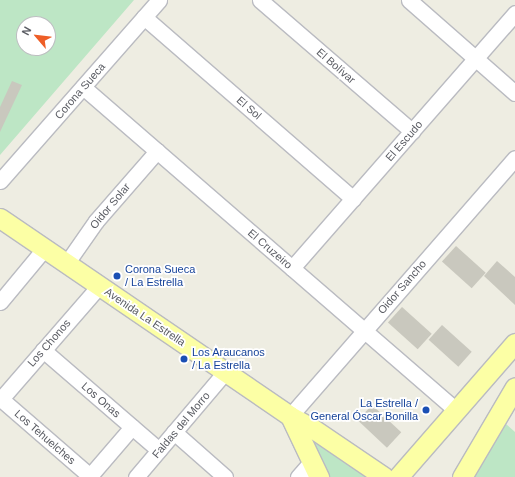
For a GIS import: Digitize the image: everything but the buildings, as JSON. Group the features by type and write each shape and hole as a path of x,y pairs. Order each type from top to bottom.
{"main road":[{"name":"Avenida La Estrella","path":"0,218 290,416 312,428 384,477"},
{"path":"398,477 515,343"},
{"path":"462,477 515,387"},
{"path":"290,416 315,470"}],"street":[{"name":"Corona Sueca","path":"0,181 159,0"},
{"name":"El Bolívar","path":"260,0 412,131"},
{"path":"409,0 515,93"},
{"name":"El Escudo","path":"292,268 515,13"},
{"name":"El Sol","path":"144,17 353,199"},
{"name":"El Cruzeiro","path":"83,87 456,410"},
{"name":"Oidor Solar","path":"66,264 96,221 157,151"},
{"name":"Oidor Sancho","path":"290,416 515,158"},
{"path":"0,302 44,249"},
{"name":"Los Chonos","path":"0,399 99,286"},
{"name":"Los Onas","path":"43,350 159,450"},
{"name":"Faldas del Morro","path":"136,477 225,372"},
{"name":"Los Tehuelches","path":"0,399 89,476"},
{"path":"89,476 132,427"},
{"path":"174,432 225,477"},
{"path":"298,477 315,470"}],"green space":[{"path":"0,0 134,0 0,155"},
{"path":"506,424 515,432 515,477 474,477"},
{"path":"316,439 374,477 327,477 311,445"}],"place":[{"name":"Corona Sueca / La Estrella","path":"117,276"},
{"name":"Los Araucanos / La Estrella","path":"184,359"},
{"name":"La Estrella / General Óscar Bonilla","path":"426,410"}]}
